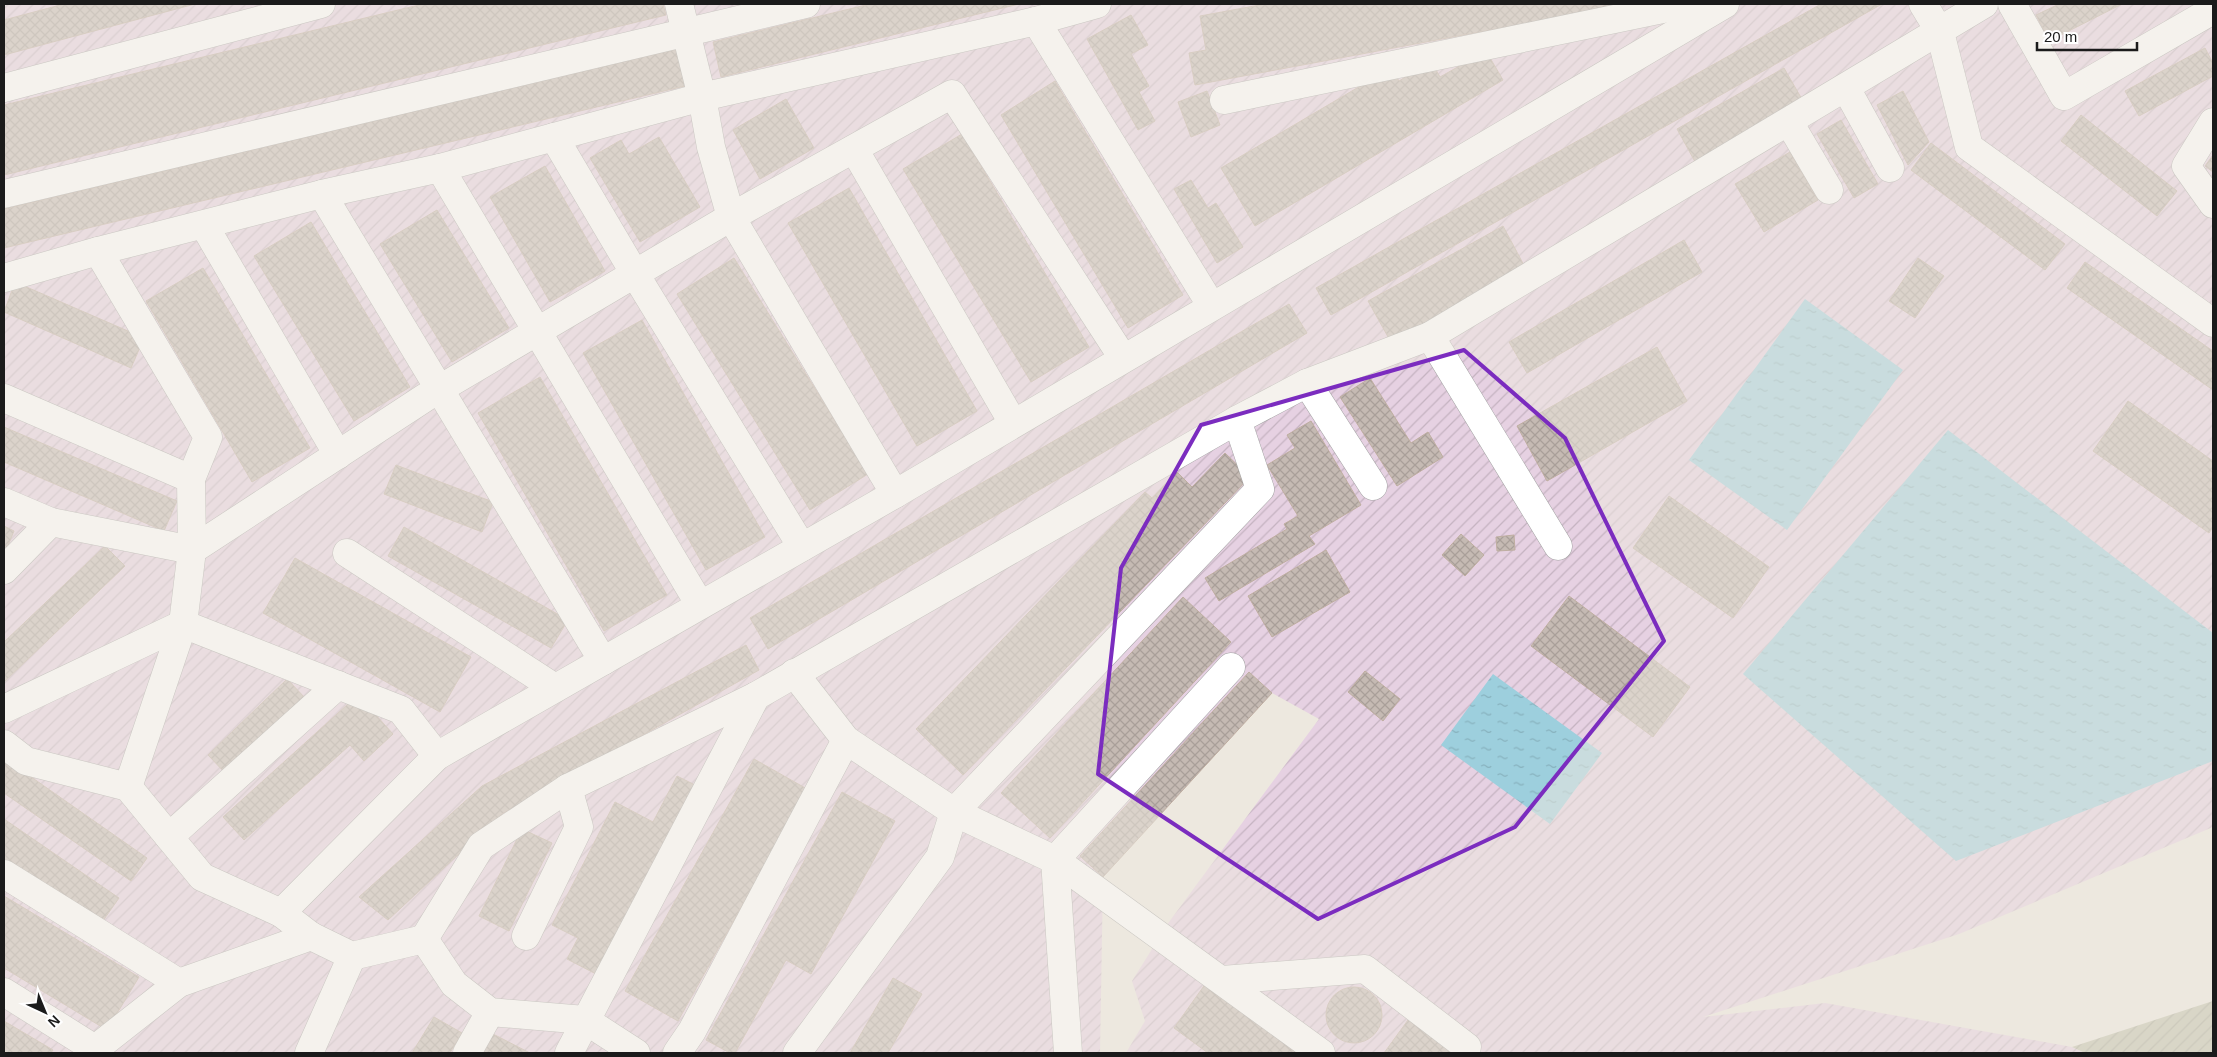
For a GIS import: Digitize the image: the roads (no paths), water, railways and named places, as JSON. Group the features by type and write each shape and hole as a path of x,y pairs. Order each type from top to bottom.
{"lane":[{"path":"4,88 321,4"},
{"path":"678,4 702,97 710,147 731,218 895,494"},
{"path":"4,194 685,31 806,4"},
{"path":"4,278 98,250 322,194 440,168 702,97 1036,20 1097,4"},
{"path":"1224,100 1686,4"},
{"path":"281,913 437,756 895,494 1211,305 1724,4"},
{"path":"1923,4 1940,32 1969,147 2213,323"},
{"path":"4,744 26,761 128,787 202,877 281,913 311,936 352,956 424,939 481,846 568,788 756,696 1237,420 1307,383 1430,336 1984,4"},
{"path":"2012,4 2064,96 2213,10"},
{"path":"1036,20 1211,305"},
{"path":"1846,88 1890,168"},
{"path":"4,502 51,522 192,550 440,389 731,218 952,94 1122,358"},
{"path":"1789,122 1829,190"},
{"path":"2213,122 2186,166 2213,204"},
{"path":"554,137 635,274 802,547"},
{"path":"854,149 1014,423"},
{"path":"440,168 700,605"},
{"path":"322,194 602,661"},
{"path":"204,225 338,455"},
{"path":"98,250 208,437 191,479 192,550 183,624 128,787"},
{"path":"1430,336 1558,546"},
{"path":"1307,383 1373,486"},
{"path":"4,398 191,479"},
{"path":"797,1053 940,857 954,812 1260,489 1237,420"},
{"path":"4,570 51,522"},
{"path":"347,552 555,688"},
{"path":"4,709 183,624 401,710 437,756"},
{"path":"1068,1053 1055,860 1231,667"},
{"path":"794,673 846,740 954,812 1055,860 1320,1053"},
{"path":"169,837 338,685"},
{"path":"569,1053 756,696"},
{"path":"677,1053 692,1031 846,740"},
{"path":"526,936 578,827 568,788"},
{"path":"4,874 179,983"},
{"path":"4,992 92,1051 179,983 311,936"},
{"path":"424,939 454,984 490,1012 585,1020 636,1053"},
{"path":"309,1053 352,956"},
{"path":"1222,980 1365,968 1467,1047"},
{"path":"467,1053 490,1012"}],"water":[{"path":"1805,299 1903,370 1787,530 1689,460"},
{"path":"1948,430 2213,633 2213,761 1956,861 1743,674"},
{"path":"1493,674 1602,753 1550,824 1441,745"}]}
